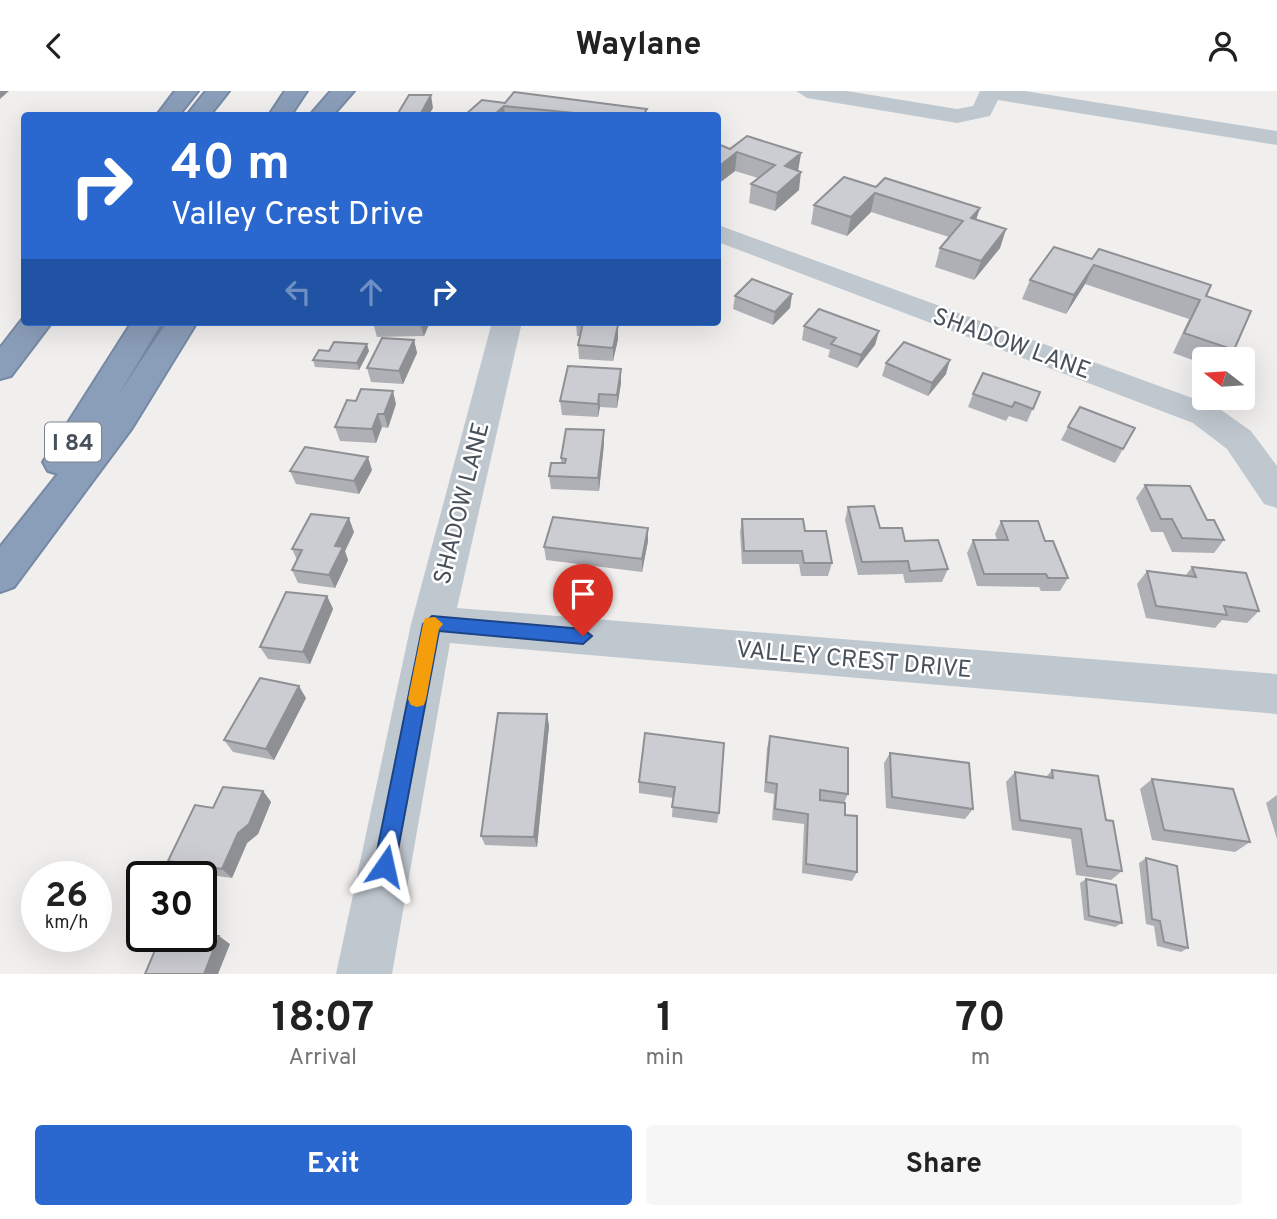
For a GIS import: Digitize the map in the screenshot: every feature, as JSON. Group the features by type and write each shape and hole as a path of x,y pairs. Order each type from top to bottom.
{"highway":[{"path":"171,112 187,91"},
{"path":"200,112 218,91"},
{"path":"282,112 296,91"},
{"path":"324,112 343,91"},
{"path":"0,369 34,326"},
{"name":"I 84","path":"0,562 145,326"},
{"path":"0,576 113,429 179,326"}],"street":[{"path":"807,91 957,116 982,111 988,91 1277,138"},
{"name":"SHADOW LANE","path":"721,234 1205,415 1239,440 1277,494"},
{"name":"SHADOW LANE","path":"364,974 432,624 506,326"},
{"name":"VALLEY CREST DRIVE","path":"432,624 1277,694"}],"building":[{"path":"514,92 647,109 645,112 565,112 504,106 497,112 468,112 482,100 505,103"},
{"path":"409,95 431,95 422,112 399,112"},
{"path":"747,136 801,153 785,166 801,172 777,193 751,184 775,165 737,152 721,165 721,145 730,149"},
{"path":"844,177 876,187 885,178 980,208 971,218 1006,229 981,261 940,248 963,221 875,193 851,217 814,205"},
{"path":"1054,247 1092,259 1099,249 1211,285 1206,296 1251,311 1235,347 1225,347 1184,333 1200,300 1094,265 1074,295 1030,280"},
{"path":"752,279 792,294 775,312 735,296"},
{"path":"819,309 879,331 861,355 831,344 836,338 804,326"},
{"path":"582,326 618,326 613,348 578,345"},
{"path":"382,338 414,340 399,371 367,368"},
{"path":"334,342 367,344 357,363 313,360 319,350 329,351"},
{"path":"904,342 950,360 932,383 886,363"},
{"path":"568,366 621,369 617,395 599,394 598,404 560,401"},
{"path":"983,373 1040,392 1033,409 1015,402 1012,407 973,394"},
{"path":"361,389 393,391 384,414 378,414 372,429 335,427 347,400 356,401"},
{"path":"1080,407 1135,428 1123,449 1068,427"},
{"path":"566,429 604,430 598,478 549,476 551,463 565,463 566,459 561,458"},
{"path":"305,447 368,457 354,481 290,471"},
{"path":"1145,485 1190,486 1207,520 1214,520 1224,540 1182,538 1172,519 1161,519"},
{"path":"874,506 880,528 902,528 905,541 938,540 948,569 910,571 908,561 862,562 848,507"},
{"path":"311,514 349,518 335,546 343,547 329,575 292,570 302,550 292,549"},
{"path":"553,517 648,528 642,559 544,547"},
{"path":"742,519 803,519 805,531 826,531 832,563 804,563 802,551 744,551"},
{"path":"1001,521 1038,521 1045,541 1053,541 1068,578 1048,578 1046,574 984,574 973,540 1008,540"},
{"path":"1192,567 1246,573 1259,611 1224,606 1227,615 1156,606 1147,571 1196,577"},
{"path":"286,592 327,596 303,652 260,647"},
{"path":"260,678 299,686 266,749 224,740"},
{"path":"498,713 547,714 534,837 481,836"},
{"path":"645,733 724,743 719,813 672,807 675,787 639,782"},
{"path":"770,736 848,748 848,794 820,790 820,800 845,803 845,815 857,816 857,872 806,864 808,814 775,809 777,784 766,782"},
{"path":"890,753 969,763 973,809 892,797"},
{"path":"1052,770 1098,776 1106,820 1113,821 1122,871 1087,866 1081,829 1020,820 1015,772 1053,778"},
{"path":"1152,779 1233,789 1250,842 1164,830"},
{"path":"223,787 263,791 249,824 238,833 222,869 217,868 217,861 168,861 195,805 213,808"},
{"path":"1146,858 1177,866 1188,948 1164,942 1160,921 1152,919"},
{"path":"1086,879 1116,885 1122,923 1089,916"},
{"path":"154,952 213,952 204,974 145,974"}],"slow traffic":[{"path":"417,699 432,624 435,624"}],"route":[{"path":"385,866 432,624 583,636"}]}
